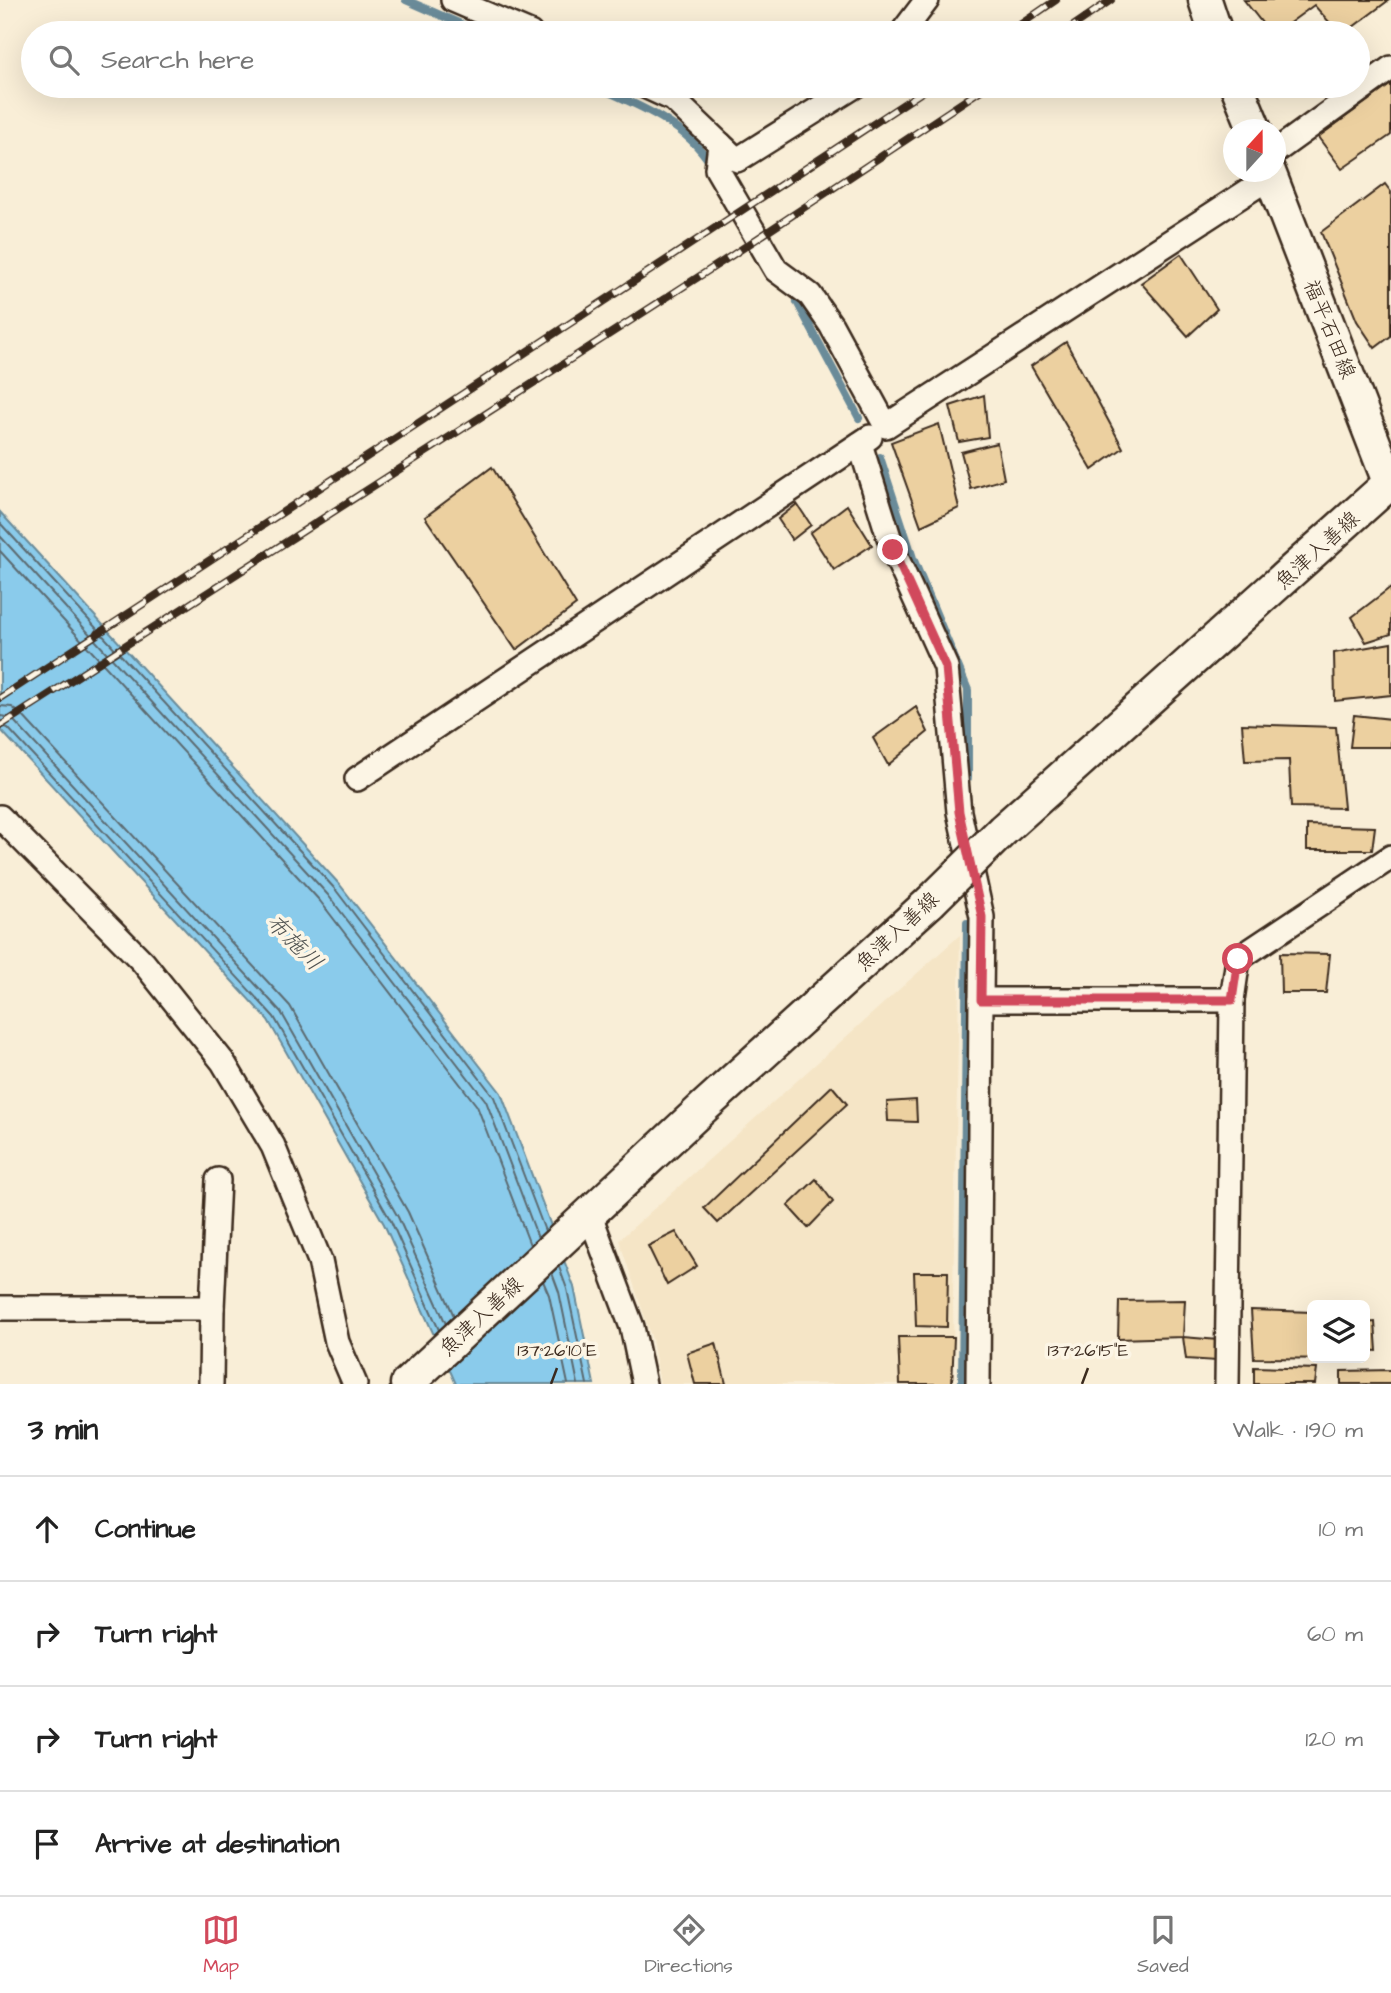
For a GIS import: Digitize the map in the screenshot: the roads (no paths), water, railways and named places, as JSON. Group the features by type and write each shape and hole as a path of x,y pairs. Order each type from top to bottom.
{"main road":[{"path":"1205,0 1212,21"},
{"path":"1242,98 1250,119"},
{"name":"福平石田線","path":"1277,182 1391,484"},
{"name":"魚津入善線","path":"407,1384 930,902 1003,830 1391,484"}],"street":[{"path":"453,0 502,21"},
{"path":"911,21 927,0"},
{"path":"1370,85 1391,68"},
{"path":"671,98 737,160 836,98"},
{"path":"1286,154 1354,98"},
{"path":"720,144 717,169 723,181 776,270 810,295 831,325 886,426"},
{"path":"358,779 1247,182"},
{"path":"860,444 893,550 946,667 959,812 982,917 978,1384"},
{"path":"0,817 143,962 223,1062 273,1146 294,1197 320,1261 337,1342 355,1384"},
{"path":"1227,1384 1232,1000 1238,959 1391,857"},
{"path":"981,1000 1232,1000"},
{"path":"211,1384 218,1180"},
{"path":"584,1220 632,1327 644,1384"},
{"path":"0,1308 212,1308"}],"water":[{"name":"布施川","path":"0,512 340,885 501,1093 574,1287 594,1384 456,1384 384,1224 268,1020 0,729"}],"waterway":[{"path":"406,0 454,21"},
{"path":"621,98 658,116 687,136 710,163"},
{"path":"797,302 859,418"},
{"path":"880,457 913,558 968,690 968,778"},
{"path":"962,1384 967,923"}],"railway":[{"path":"1025,21 1056,0"},
{"path":"1080,21 1111,0"},
{"path":"0,698 913,98"},
{"path":"0,726 731,256 969,98"}]}
